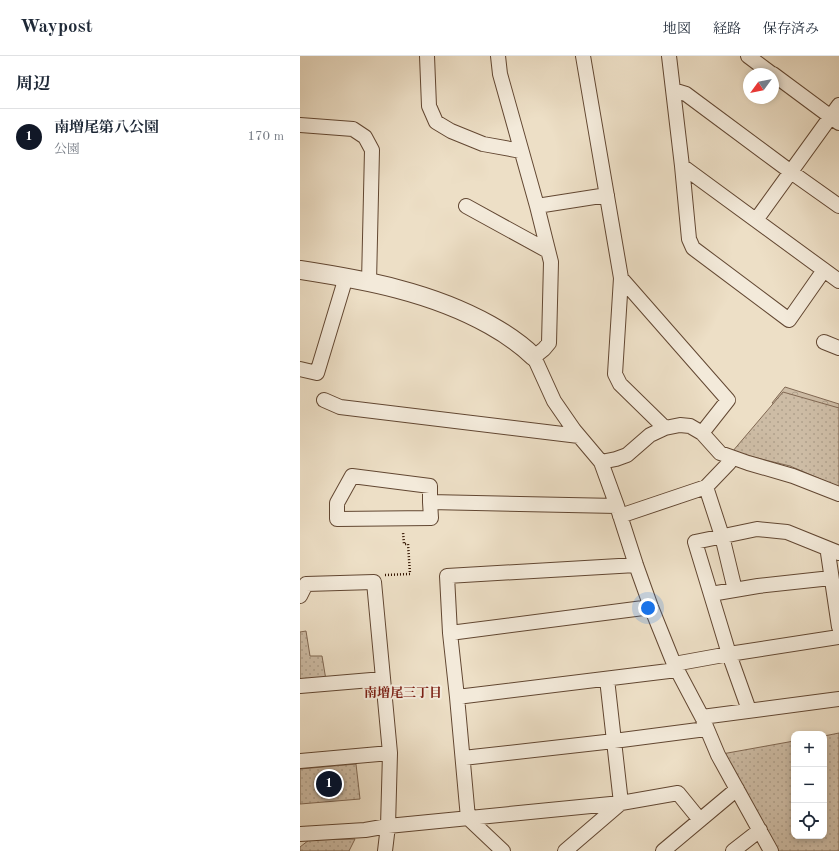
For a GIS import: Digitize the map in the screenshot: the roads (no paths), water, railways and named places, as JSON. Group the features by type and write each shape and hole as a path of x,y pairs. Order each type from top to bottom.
{"street":[{"path":"427,56 428,106 436,122 450,131 482,144 521,151"},
{"path":"498,56 500,74 551,262 549,343 534,357"},
{"path":"583,56 621,278 615,374 620,384 665,428"},
{"path":"669,56 689,239 693,248 789,320 824,270"},
{"path":"748,56 765,68"},
{"path":"779,78 835,120"},
{"path":"673,90 686,94 839,206"},
{"path":"756,220 791,172 835,120 839,105"},
{"path":"300,125 353,129 365,137 372,150 370,282"},
{"path":"682,166 839,280"},
{"path":"537,206 607,195"},
{"path":"466,206 548,251"},
{"path":"300,270 370,282 430,298 480,319 526,348 534,357 554,400 579,436 601,462 651,607 676,667 718,755 771,851"},
{"path":"300,369 317,373 346,277"},
{"path":"621,278 728,400 702,433"},
{"path":"824,342 839,348"},
{"path":"324,400 340,407 579,436"},
{"path":"601,462 627,455 650,435 665,428 680,425 690,426 702,433 720,453 731,458 794,476 839,494"},
{"path":"430,502 619,511 706,487 729,463 731,458"},
{"path":"352,476 430,486 430,502 431,518 337,519 337,503 352,476"},
{"path":"706,487 722,536 735,590"},
{"path":"749,710 729,654 695,542 757,529 787,532 834,551"},
{"path":"834,551 828,553 839,627"},
{"path":"503,851 468,818 450,633 447,576 636,565"},
{"path":"711,594 758,586 832,578"},
{"path":"300,596 306,584 374,582 390,753 388,826 385,851"},
{"path":"450,633 651,607"},
{"path":"457,697 607,679 676,667 729,654 839,637"},
{"path":"300,686 383,679"},
{"path":"607,679 621,803"},
{"path":"463,758 614,741 704,723 749,710 839,699"},
{"path":"300,761 390,753"},
{"path":"663,851 737,789"},
{"path":"300,834 365,830 388,826 621,803 678,793 700,820"},
{"path":"565,851 621,803"},
{"path":"732,851 760,830"}],"place":[{"name":"南増尾第八公園","path":"329,784"}],"district":[{"name":"南増尾三丁目","path":"403,693"}]}
